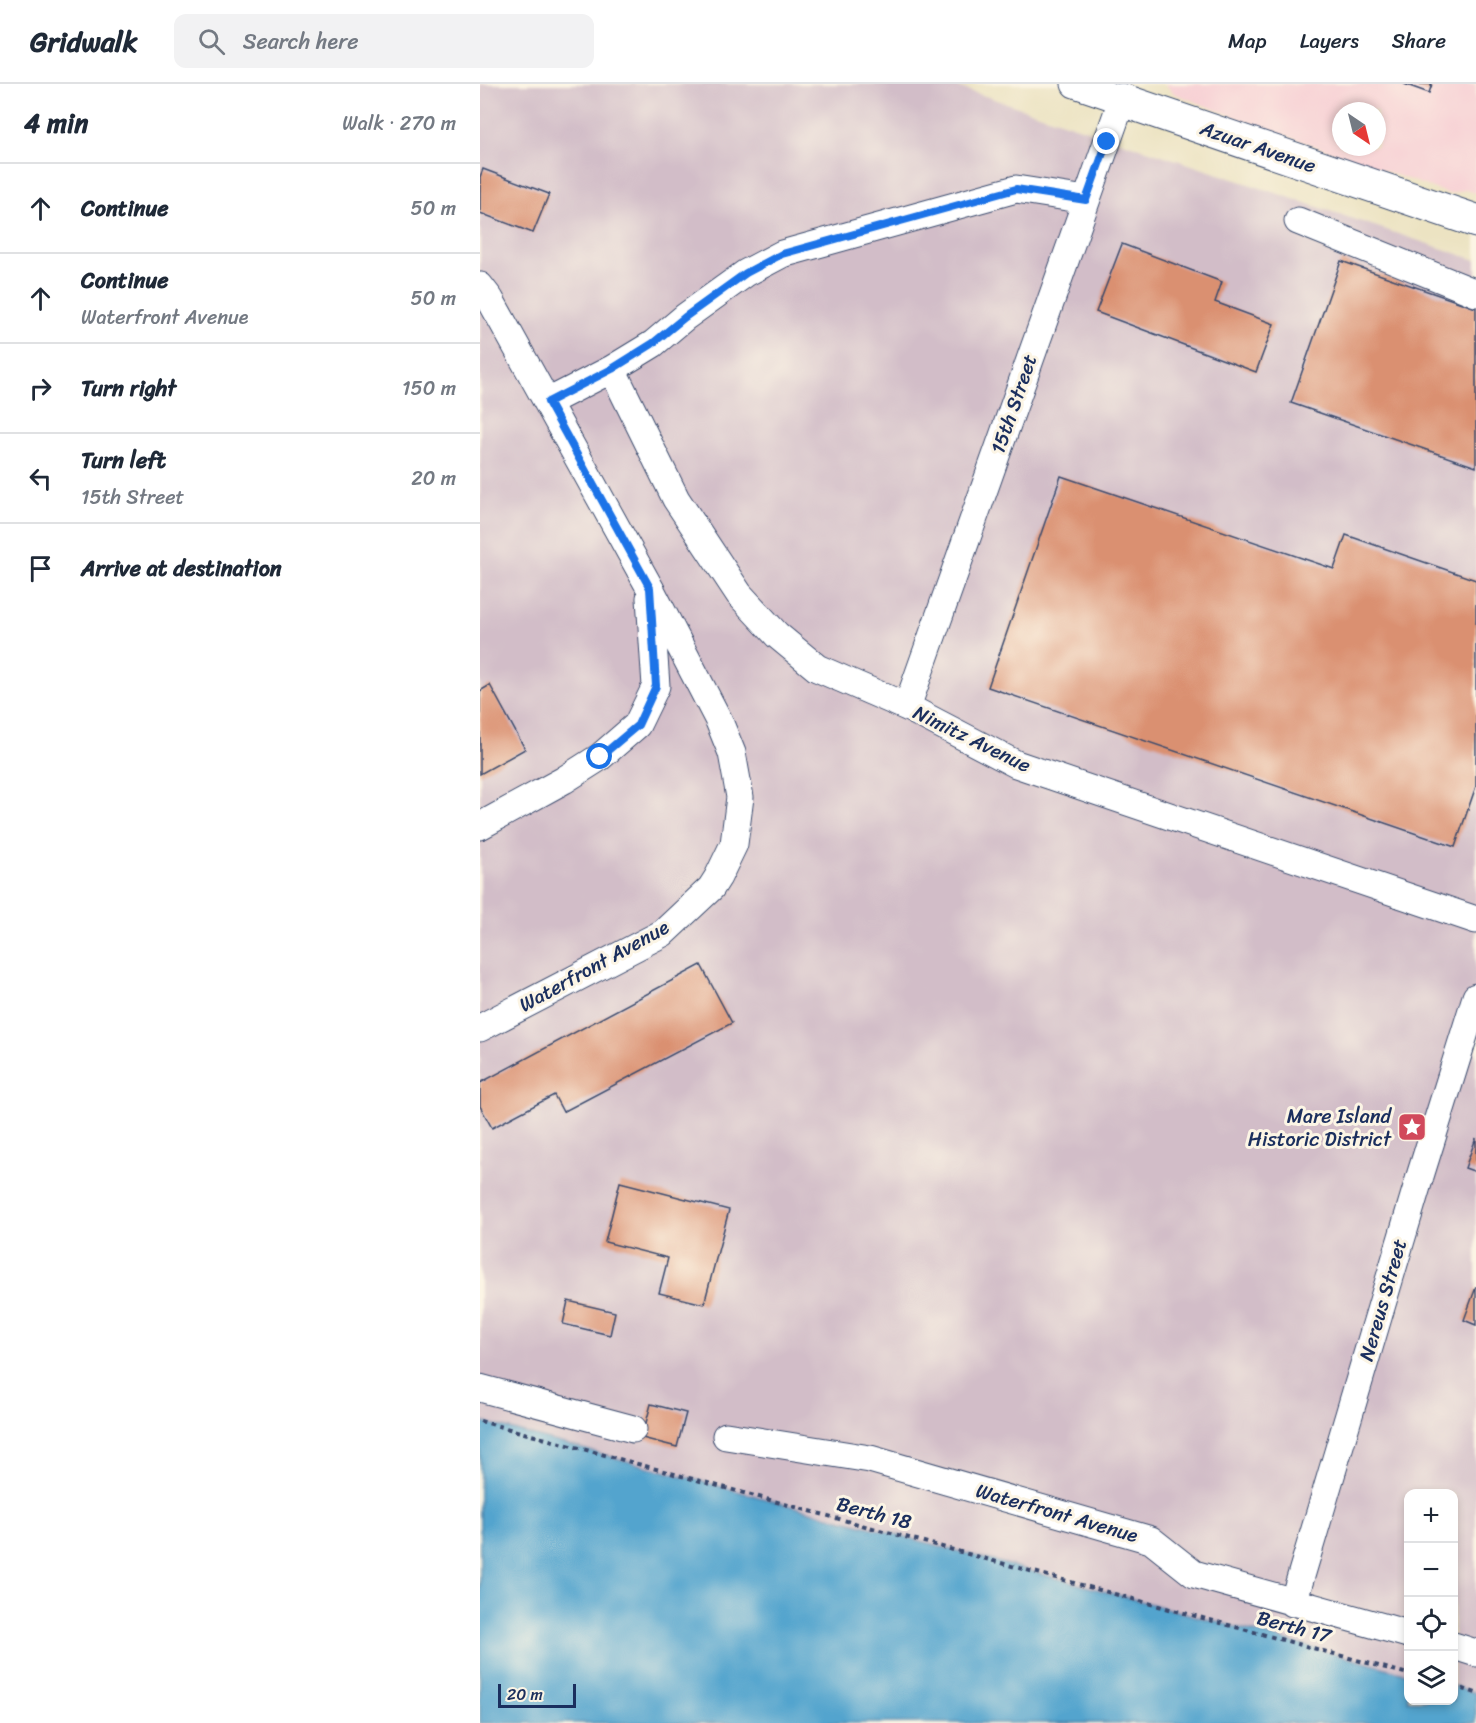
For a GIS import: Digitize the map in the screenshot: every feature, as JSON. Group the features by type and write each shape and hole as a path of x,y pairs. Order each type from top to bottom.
{"main road":[{"name":"Azuar Avenue","path":"1122,100 1476,221"}],"street":[{"name":"Azuar Avenue","path":"1075,84 1122,100"},
{"name":"15th Street","path":"907,707 1122,100"},
{"path":"548,402 612,369 652,344 746,273 782,254 1016,189 1086,200"},
{"path":"1298,221 1476,293"},
{"name":"Waterfront Avenue","path":"480,286 490,299 548,402 650,588 719,721 732,753 740,797 734,844 718,877 711,888 663,933 480,1028"},
{"name":"Nimitz Avenue","path":"612,369 676,499 740,594 777,635 817,668 907,707 1017,764 1476,920"},
{"path":"480,826 591,763 638,725 656,686 650,588"},
{"name":"Nereus Street","path":"1293,1603 1421,1173 1476,998"},
{"path":"480,1388 633,1429"},
{"name":"Waterfront Avenue","path":"726,1436 870,1459 1151,1540 1194,1574 1404,1633"},
{"path":"1458,1647 1476,1653"}],"path":[{"name":"Berth 18","path":"480,1421 1171,1609"},
{"name":"Berth 17","path":"1171,1609 1404,1673"},
{"path":"1458,1687 1476,1693"}],"shaded area":[{"path":"480,84 949,84 1476,260 1476,1693 1458,1687 1458,1489 1404,1489 1404,1673 480,1421"},
{"path":"1165,84 1476,84 1476,193 1465,190 1449,194 1343,156 1386,156 1386,102 1332,102 1332,152 1173,93"}],"water":[{"path":"480,1421 1404,1673 1404,1705 1458,1705 1458,1687 1476,1693 1476,1723 480,1723"}],"building":[{"path":"1404,84 1432,84 1429,93"},
{"path":"483,169 549,194 533,233 480,213 480,177"},
{"path":"1122,244 1222,282 1215,302 1274,324 1256,372 1096,312"},
{"path":"1341,261 1476,308 1476,467 1291,403"},
{"path":"1061,476 1334,569 1346,535 1476,580 1476,786 1455,847 988,687"},
{"path":"490,685 525,749 480,774 480,691"},
{"path":"701,965 732,1023 563,1112 554,1095 492,1128 480,1106 480,1083"},
{"path":"1476,1138 1476,1172 1465,1168"},
{"path":"620,1182 729,1210 704,1304 659,1293 668,1258 605,1242"},
{"path":"1476,1287 1476,1325 1464,1320"},
{"path":"568,1301 615,1312 610,1335 563,1324"},
{"path":"651,1404 686,1413 677,1447 642,1438"}],"place":[{"name":"Mare Island Historic District","path":"1412,1127"}],"route":[{"path":"600,757 638,725 656,686 650,588 548,402 612,369 652,344 746,273 782,254 1016,189 1086,200 1107,142"}]}
